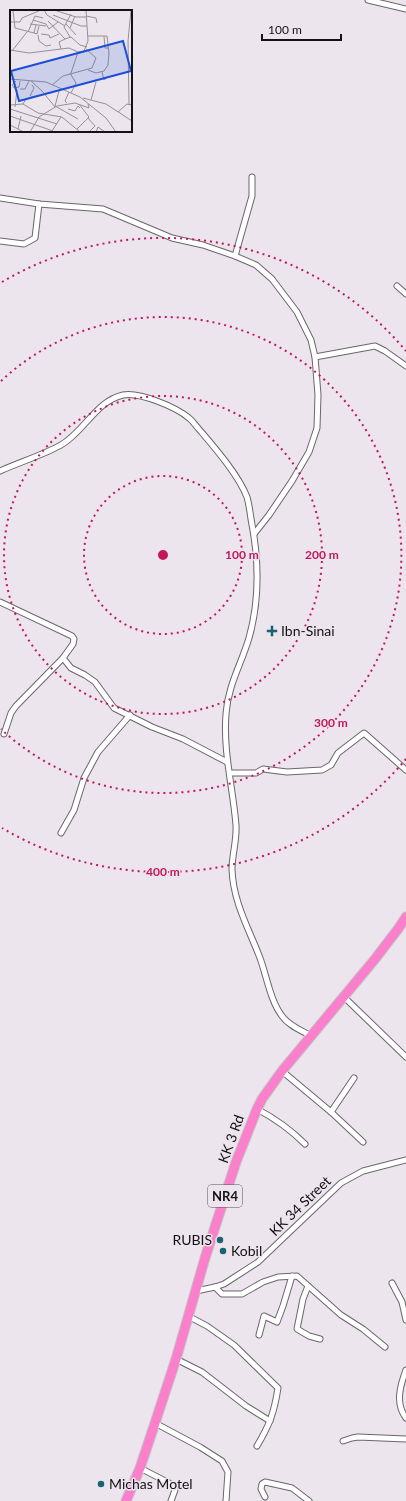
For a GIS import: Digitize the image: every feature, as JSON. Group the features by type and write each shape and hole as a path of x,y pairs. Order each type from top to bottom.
{"highway":[{"name":"KK 3 Rd","path":"126,1501 140,1468 155,1423 236,1162 257,1109 262,1099 282,1071 344,997 406,917"}],"street":[{"path":"368,0 406,9"},
{"path":"235,256 252,196 252,177"},
{"path":"0,198 39,204 103,209 172,238 203,245 235,256 256,265 272,279 297,312 311,340 315,357 318,395 317,428 309,452 292,481 254,534"},
{"path":"0,241 24,244 35,238 39,204"},
{"path":"397,286 406,294"},
{"path":"315,357 375,346 385,351 406,366"},
{"path":"0,471 62,445 110,400 124,395 133,395 175,409 190,419 220,454 247,497 254,534 258,574 255,615 248,641 231,684 225,727 227,762 230,773 236,828 232,870 238,907 260,959 276,1008 287,1022 311,1036"},
{"path":"0,602 72,636 74,639 73,644 63,658 16,706 11,713 4,734"},
{"path":"63,658 71,668 95,682 114,708 152,727 183,739 227,762"},
{"path":"62,833 74,810 84,778 98,752 130,715"},
{"path":"230,773 256,773 263,769 287,772 322,770 331,765 338,753 364,733 406,770"},
{"path":"344,997 406,1057"},
{"path":"282,1071 331,1112 363,1142"},
{"path":"331,1112 354,1078"},
{"path":"257,1109 281,1122 305,1144"},
{"name":"KK 34 Street","path":"196,1291 215,1287 233,1279 258,1262 341,1183 363,1171 406,1160"},
{"path":"259,1335 264,1316 277,1322 284,1306 292,1276"},
{"path":"215,1287 222,1294 242,1294 263,1282 278,1277 297,1276 341,1315 363,1329 385,1347"},
{"path":"392,1283 402,1302 406,1320"},
{"path":"308,1286 303,1299 297,1329 309,1336 320,1339"},
{"path":"188,1316 207,1326 234,1345 278,1388 274,1410 267,1430 257,1446"},
{"path":"176,1358 202,1372 246,1406 270,1421"},
{"path":"406,1370 401,1382 399,1401 402,1412 406,1418"},
{"path":"155,1423 200,1447 222,1461 228,1472 226,1501"},
{"path":"343,1441 352,1438 406,1439"},
{"path":"140,1468 173,1485 175,1490 171,1501"},
{"path":"266,1497 261,1489 262,1484 265,1482 292,1488 309,1501"}],"place":[{"name":"Ibn-Sinai","path":"272,631"},
{"name":"RUBIS","path":"220,1240"},
{"name":"Kobil","path":"223,1251"},
{"name":"Michas Motel","path":"101,1484"}]}
